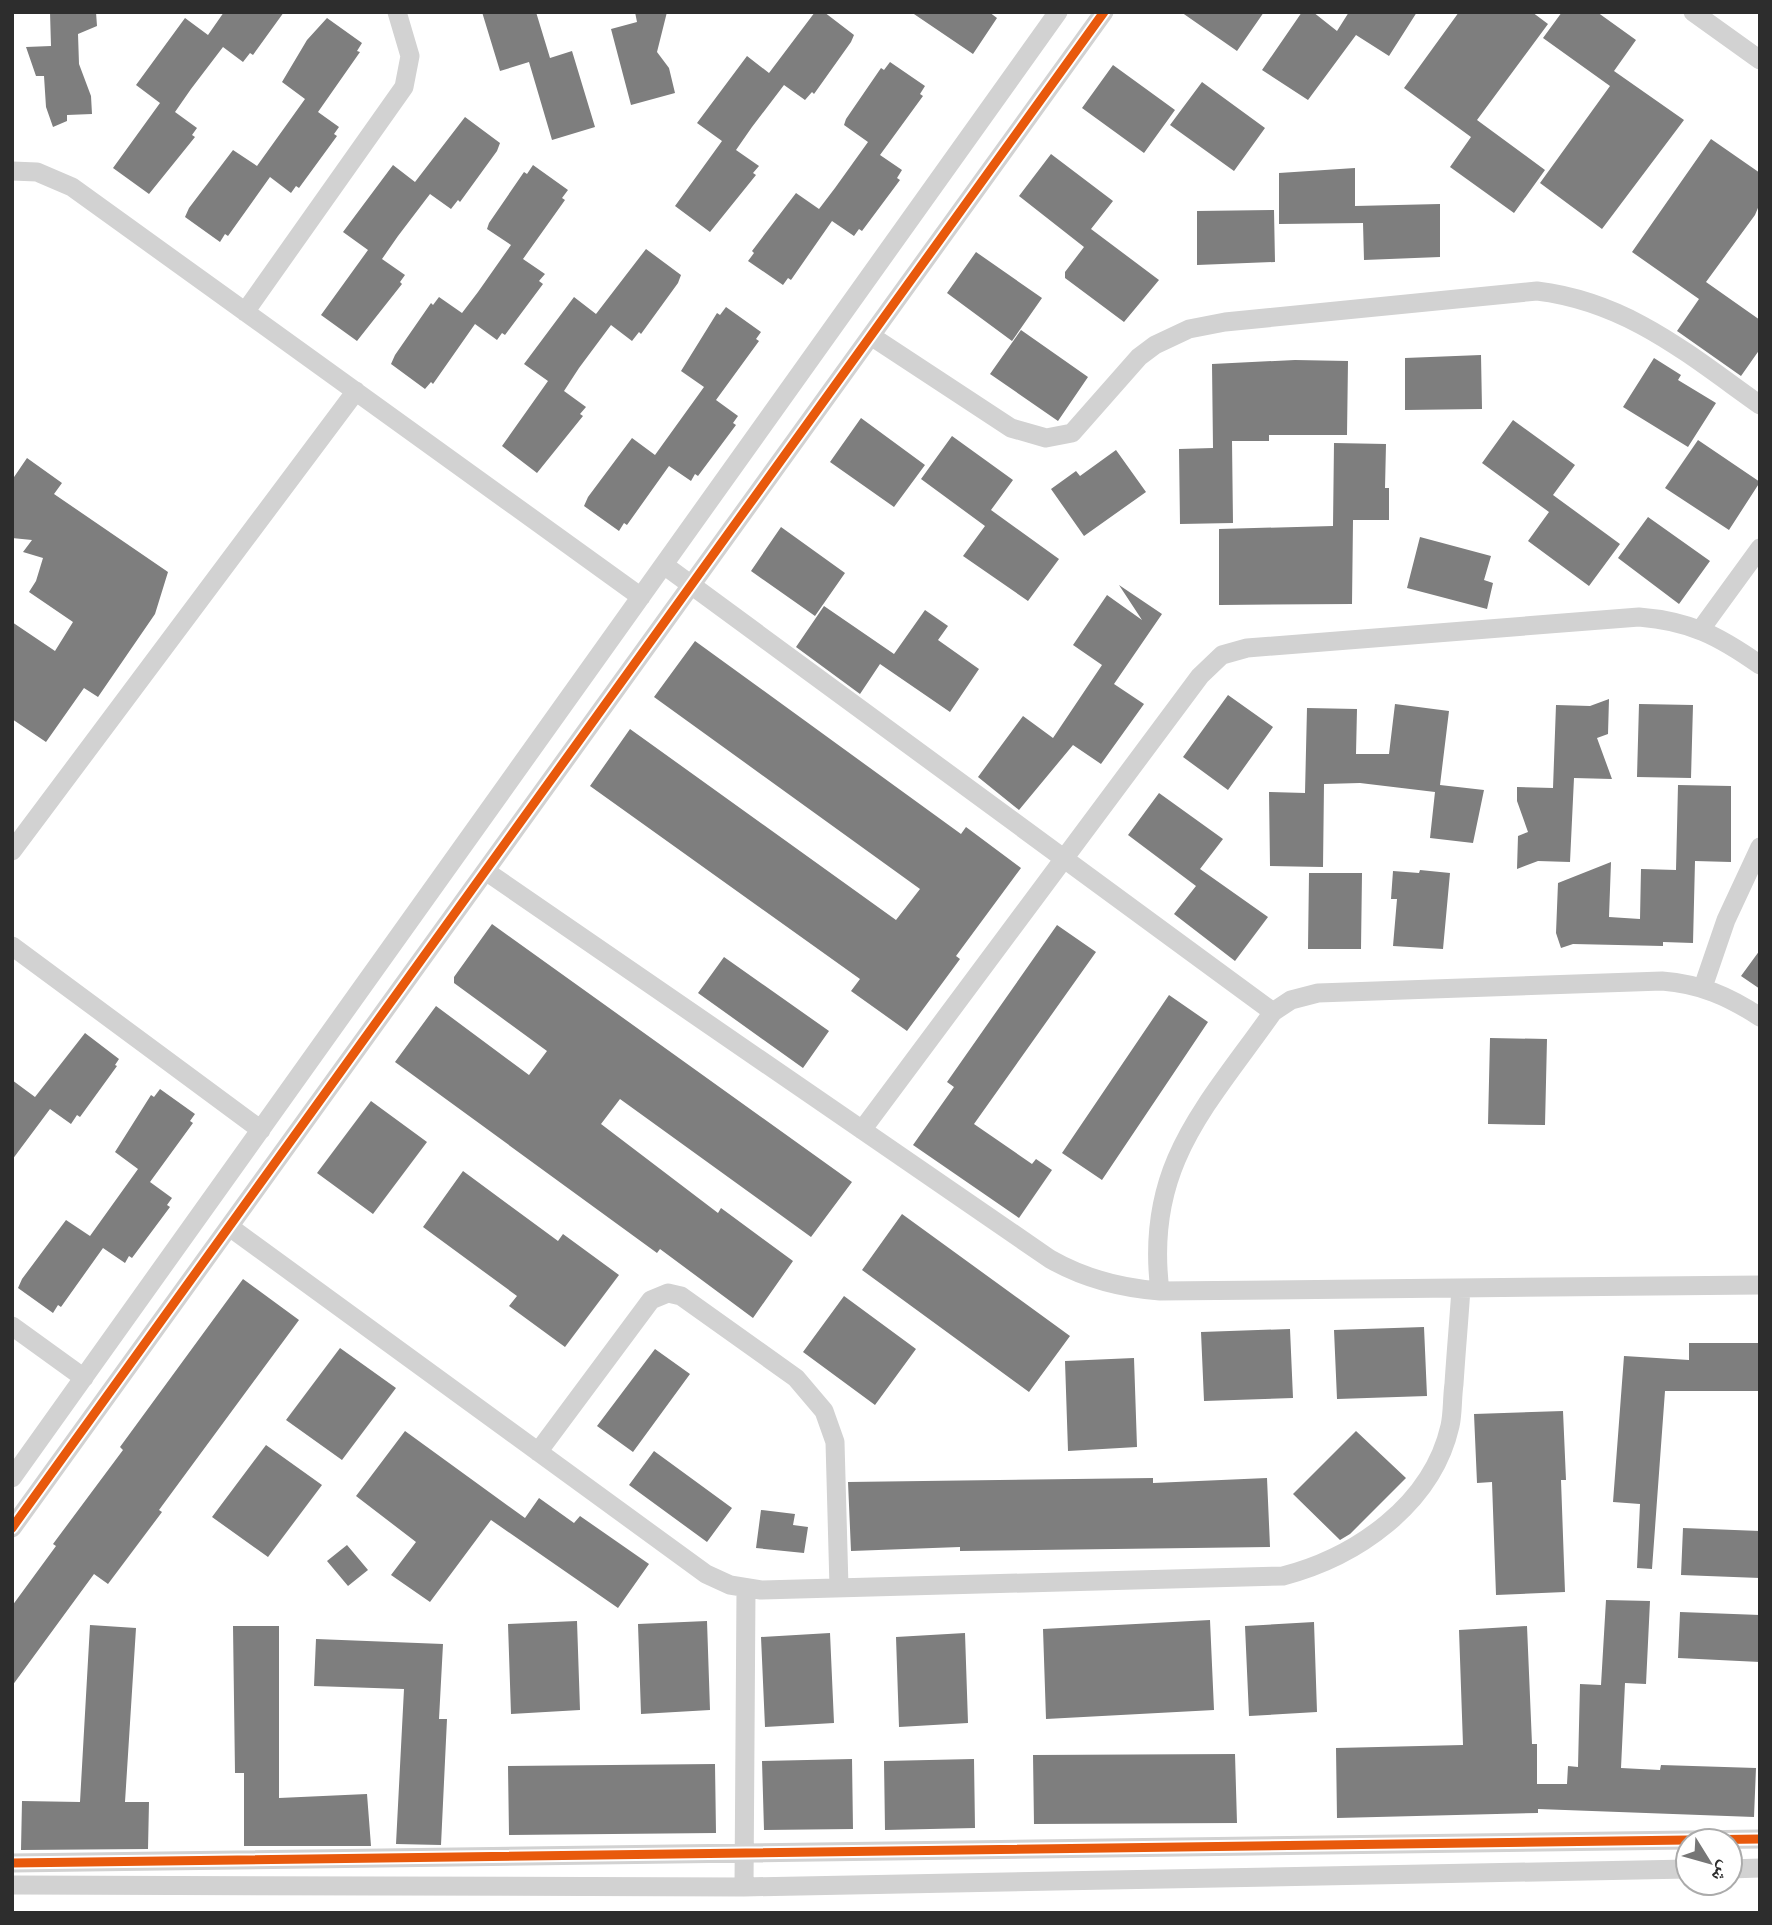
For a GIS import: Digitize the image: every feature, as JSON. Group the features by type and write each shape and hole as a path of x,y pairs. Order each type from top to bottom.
{"street":[{"path":"245,312 404,87 410,56 397,12"},
{"path":"12,1478 1058,12"},
{"path":"12,1528 377,1026 1104,12"},
{"path":"1693,12 1760,60"},
{"path":"12,171 37,172 72,187 641,597"},
{"path":"871,337 1011,429 1045,438 1072,433 1139,357 1189,329 1225,322 1537,291 1579,298 1624,314 1658,333 1760,405"},
{"path":"12,851 356,391"},
{"path":"1701,629 1760,548"},
{"path":"664,565 1273,1012"},
{"path":"862,1130 1200,676 1214,661 1234,650 1618,617 1659,619 1701,629 1722,638 1760,664"},
{"path":"1703,987 1726,920 1760,847"},
{"path":"487,872 1069,1270 1112,1285 1160,1290 1760,1285"},
{"path":"12,946 261,1130"},
{"path":"1160,1290 1157,1241 1163,1193 1169,1172 1189,1132 1273,1012 1291,1000 1318,993 1662,981 1703,987 1738,1002 1760,1017"},
{"path":"349,1006 377,1026"},
{"path":"231,1228 706,1574 746,1588 1283,1576 1342,1555 1397,1515 1422,1484 1441,1451 1450,1426 1461,1288"},
{"path":"538,1452 651,1300 668,1293 681,1296 796,1378 824,1410 835,1442 839,1587"},
{"path":"12,1326 84,1378"},
{"path":"744,1887 746,1588"},
{"path":"12,1863 1760,1839"},
{"path":"12,1885 744,1887 1674,1870"}],"building":[{"path":"50,12 96,12 97,26 78,34 79,64 91,96 92,114 67,115 67,121 53,127 46,107 44,76 36,76 26,47 51,46"},
{"path":"224,12 284,12 253,55 250,53 243,62 223,47 191,89 175,112 197,128 192,135 195,137 149,194 113,168 160,103 136,85 185,18 208,35"},
{"path":"482,12 536,12 550,58 572,51 595,127 552,140 529,62 500,71"},
{"path":"635,12 667,12 657,52 669,68 675,93 631,105 611,29 637,22"},
{"path":"815,12 824,12 854,35 851,42 814,94 812,92 805,100 784,85 752,127 736,150 759,166 753,173 756,175 710,232 675,206 722,141 697,123 747,56 769,73"},
{"path":"911,12 989,12 997,18 973,54"},
{"path":"1181,12 1264,12 1237,51"},
{"path":"1302,12 1313,12 1337,31 1349,12 1417,12 1389,56 1356,35 1308,100 1262,70"},
{"path":"1459,12 1532,12 1548,24 1477,120 1545,170 1514,213 1450,167 1471,137 1404,88"},
{"path":"1562,12 1597,12 1636,40 1614,71 1684,120 1602,229 1540,183 1610,86 1543,38"},
{"path":"327,18 362,43 357,51 360,52 318,112 339,127 334,134 337,136 299,188 296,186 291,193 270,177 228,236 225,234 220,242 185,217 189,208 233,150 257,166 305,99 282,82 307,40"},
{"path":"890,62 925,86 920,94 923,96 880,155 902,170 897,178 900,180 862,231 859,229 854,236 832,221 791,280 788,278 783,285 748,261 754,253 752,251 796,193 819,209 835,188 868,142 844,125 846,119 881,68 884,70"},
{"path":"1113,65 1175,110 1144,153 1082,108"},
{"path":"1202,82 1265,128 1234,171 1170,125"},
{"path":"465,117 500,143 497,151 460,202 458,200 451,209 430,194 398,236 382,259 405,275 400,282 402,284 357,341 321,315 368,250 343,232 393,165 415,182"},
{"path":"1711,139 1760,173 1760,203 1755,215 1706,282 1760,320 1760,349 1741,376 1677,331 1699,299 1632,252"},
{"path":"1051,154 1113,201 1091,229 1159,280 1124,322 1065,278 1065,272 1084,247 1019,196"},
{"path":"533,165 568,190 562,198 565,200 523,259 545,274 539,281 543,284 505,335 502,333 497,340 475,324 433,384 431,382 425,389 391,364 395,355 431,303 433,305 439,297 462,313 478,292 511,245 487,229 489,223 524,172 527,174"},
{"path":"1355,168 1355,206 1440,204 1440,257 1364,260 1363,223 1279,224 1279,173"},
{"path":"1274,210 1275,262 1197,265 1197,211"},
{"path":"646,249 681,275 678,283 641,334 639,332 632,341 611,325 579,368 564,391 586,407 580,414 583,416 537,473 502,446 548,381 524,364 574,297 596,314"},
{"path":"976,252 1042,298 1012,341 947,293"},
{"path":"726,307 761,332 756,339 759,341 716,400 738,416 733,423 736,425 698,476 695,474 691,481 669,466 627,525 624,523 619,531 584,506 588,497 632,438 655,455 704,387 681,371 717,313 720,315"},
{"path":"1021,330 1088,377 1058,421 990,374"},
{"path":"1481,355 1482,409 1405,410 1405,358"},
{"path":"1654,358 1681,375 1678,380 1716,403 1688,447 1623,407"},
{"path":"1295,360 1348,361 1347,435 1269,435 1269,441 1232,441 1233,523 1180,524 1179,449 1213,448 1212,364"},
{"path":"861,418 925,465 894,507 830,462"},
{"path":"1513,420 1575,465 1553,495 1620,544 1589,586 1528,541 1549,512 1482,463"},
{"path":"952,436 1013,480 991,510 1059,559 1028,601 963,556 985,526 921,479"},
{"path":"1698,440 1760,482 1729,530 1665,488"},
{"path":"1334,443 1386,444 1385,488 1389,488 1389,520 1353,520 1352,604 1219,605 1219,529 1333,526"},
{"path":"1116,450 1146,492 1084,536 1051,489 1076,471 1080,476"},
{"path":"27,458 62,483 54,494 168,572 155,614 98,697 84,688 46,742 12,719 12,622 55,651 73,622 29,592 36,581 43,558 23,552 32,540 12,538 12,480"},
{"path":"1648,517 1710,561 1679,604 1618,558"},
{"path":"781,527 845,573 815,616 751,571"},
{"path":"1420,537 1491,556 1484,580 1493,583 1487,609 1407,588"},
{"path":"1119,585 1162,614 1114,684 1144,704 1101,764 1073,745 1019,810 978,777 1023,716 1053,738 1102,665 1073,645 1107,595 1142,620"},
{"path":"824,606 894,654 925,610 948,626 938,640 979,669 950,712 880,664 860,694 796,647"},
{"path":"695,641 961,834 966,827 1021,868 956,956 960,959 907,1031 851,991 860,979 590,786 630,729 896,920 920,889 654,697"},
{"path":"1228,695 1273,727 1228,790 1183,757"},
{"path":"1609,699 1608,734 1597,738 1612,779 1574,778 1570,862 1538,861 1517,869 1518,836 1528,832 1517,801 1517,787 1553,788 1556,705 1590,706"},
{"path":"1395,704 1449,711 1440,785 1484,790 1473,843 1430,838 1435,792 1360,783 1324,784 1323,867 1270,866 1269,792 1305,793 1307,708 1357,709 1356,754 1389,754"},
{"path":"1639,704 1693,705 1691,778 1637,777"},
{"path":"1678,785 1731,786 1731,862 1695,861 1693,943 1663,942 1663,946 1573,944 1561,948 1556,933 1558,883 1611,862 1609,917 1640,919 1641,869 1676,870"},
{"path":"1159,793 1223,839 1200,869 1268,917 1235,961 1174,914 1196,886 1128,835"},
{"path":"1420,870 1450,873 1443,949 1393,946 1397,899 1391,899 1393,871 1419,873"},
{"path":"1309,873 1362,873 1361,949 1308,949"},
{"path":"492,924 852,1182 811,1237 620,1099 601,1124 718,1213 721,1208 793,1261 753,1318 660,1249 657,1253 395,1062 436,1006 529,1075 547,1051 454,983 454,977"},
{"path":"1057,925 1096,952 974,1124 1032,1164 1036,1159 1052,1170 1019,1218 913,1145 954,1087 947,1082"},
{"path":"1760,950 1760,989 1741,976"},
{"path":"724,957 829,1031 803,1068 698,993"},
{"path":"1169,995 1208,1022 1102,1180 1062,1153"},
{"path":"85,1033 119,1059 115,1065 117,1066 80,1117 77,1115 71,1124 50,1109 12,1160 12,1080 35,1097"},
{"path":"1490,1038 1547,1039 1545,1125 1488,1124"},
{"path":"160,1089 195,1114 190,1121 193,1123 150,1182 172,1198 167,1205 170,1207 132,1258 129,1256 125,1263 103,1248 61,1307 58,1305 53,1313 18,1288 22,1279 66,1220 90,1236 138,1169 115,1152 151,1095 154,1097"},
{"path":"371,1101 427,1142 373,1214 317,1173"},
{"path":"463,1171 558,1241 563,1234 619,1275 565,1347 509,1306 517,1296 423,1227"},
{"path":"902,1214 1070,1336 1029,1392 862,1270"},
{"path":"243,1279 299,1320 108,1584 94,1574 12,1686 12,1606 56,1546 53,1544 123,1450 120,1447"},
{"path":"844,1296 916,1349 875,1405 803,1352"},
{"path":"1424,1327 1427,1396 1337,1399 1334,1330"},
{"path":"1290,1329 1293,1398 1204,1401 1201,1332"},
{"path":"1689,1343 1760,1343 1760,1391 1665,1391 1652,1569 1637,1568 1640,1504 1613,1502 1624,1356 1689,1360"},
{"path":"340,1348 396,1388 342,1460 286,1420"},
{"path":"655,1349 690,1374 633,1452 597,1426"},
{"path":"1134,1358 1137,1447 1068,1451 1065,1361"},
{"path":"1563,1411 1566,1480 1561,1480 1565,1592 1496,1595 1492,1482 1477,1483 1474,1414"},
{"path":"405,1431 525,1518 539,1498 574,1523 580,1516 649,1564 618,1608 491,1520 430,1602 391,1575 416,1542 356,1496"},
{"path":"1356,1431 1406,1478 1350,1534 1340,1540 1293,1494"},
{"path":"266,1445 322,1485 268,1557 212,1517"},
{"path":"654,1451 732,1508 707,1542 629,1485"},
{"path":"1153,1478 1153,1483 1267,1478 1270,1547 960,1551 960,1547 851,1551 848,1482"},
{"path":"761,1510 795,1514 793,1525 808,1527 804,1553 756,1548"},
{"path":"1683,1528 1760,1531 1760,1578 1681,1575"},
{"path":"347,1545 368,1570 348,1586 327,1561"},
{"path":"1606,1600 1650,1601 1646,1684 1625,1683 1621,1768 1660,1770 1661,1765 1756,1768 1754,1817 1538,1809 1538,1813 1337,1818 1336,1748 1463,1745 1459,1630 1527,1626 1532,1744 1537,1744 1537,1784 1567,1784 1568,1766 1578,1767 1580,1684 1601,1685"},
{"path":"1680,1612 1760,1615 1760,1662 1678,1658"},
{"path":"1210,1620 1214,1710 1046,1719 1043,1629"},
{"path":"577,1621 580,1710 511,1714 508,1624"},
{"path":"707,1621 710,1710 641,1714 638,1624"},
{"path":"1314,1622 1317,1712 1249,1716 1245,1626"},
{"path":"90,1625 136,1628 125,1802 149,1802 148,1849 21,1850 22,1801 80,1802"},
{"path":"233,1626 279,1626 279,1798 367,1794 371,1846 244,1846 244,1773 235,1773"},
{"path":"830,1633 834,1723 765,1727 761,1637"},
{"path":"965,1633 968,1723 899,1727 896,1637"},
{"path":"316,1639 443,1644 439,1719 447,1719 441,1845 396,1844 404,1689 314,1686"},
{"path":"1235,1754 1237,1823 1034,1824 1033,1755"},
{"path":"852,1759 853,1829 764,1830 762,1761"},
{"path":"974,1759 975,1828 885,1830 884,1761"},
{"path":"715,1764 716,1833 509,1835 508,1766"}],"cycle path":[{"path":"12,1528 1104,12"},
{"path":"12,1863 1760,1839"}]}
